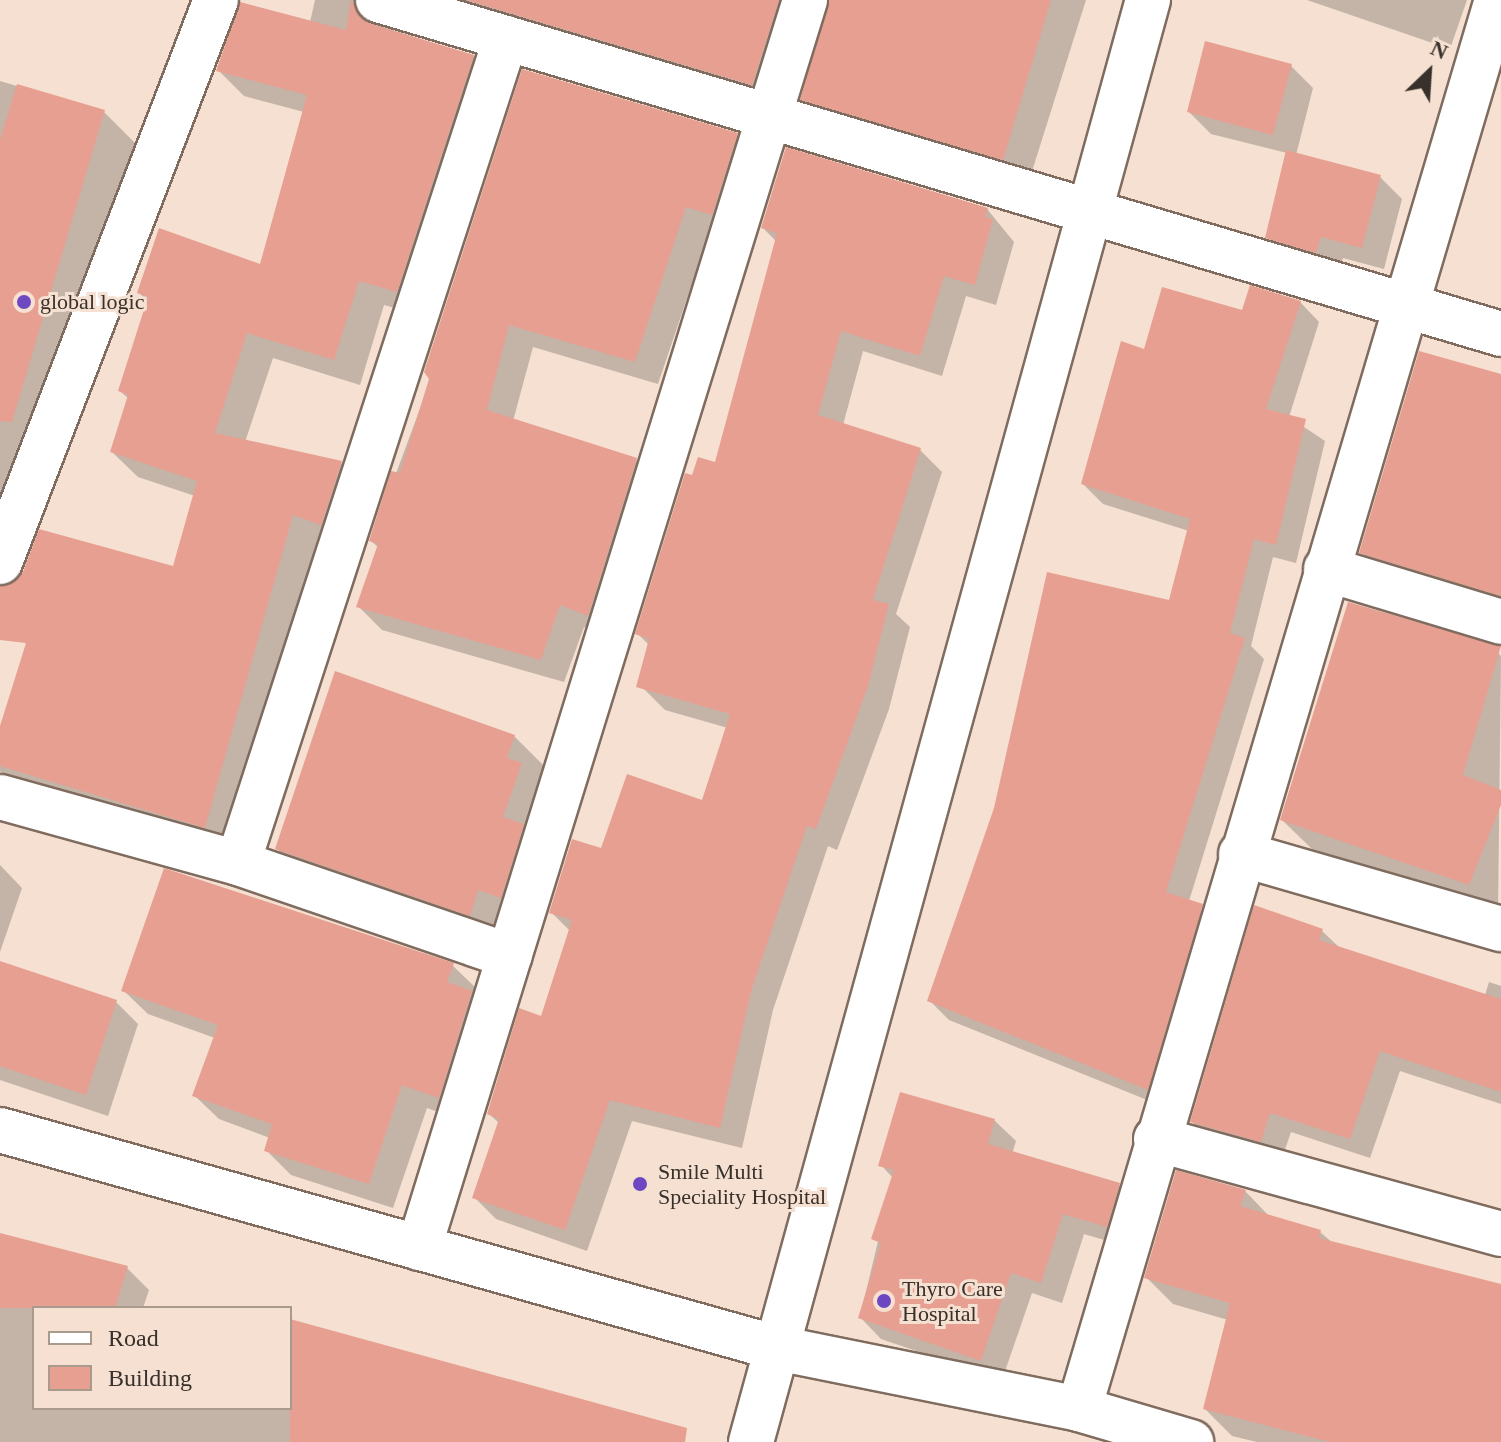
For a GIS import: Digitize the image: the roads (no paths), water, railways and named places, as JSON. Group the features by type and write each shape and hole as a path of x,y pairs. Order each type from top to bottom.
{"street":[{"path":"0,562 216,0"},
{"path":"378,0 1090,207 1501,334"},
{"path":"419,1248 774,116 805,0"},
{"path":"751,1442 1148,0"},
{"path":"1079,1409 1156,1139 1497,0"},
{"path":"238,863 506,38"},
{"path":"1326,569 1501,622"},
{"path":"0,797 238,863 510,956"},
{"path":"1241,854 1501,929"},
{"path":"0,1130 777,1348 1079,1409 1191,1442"},
{"path":"1156,1139 1501,1234"}],"place":[{"name":"global logic","path":"24,302"},
{"name":"Smile Multi Speciality Hospital","path":"640,1184"},
{"name":"Thyro Care Hospital","path":"884,1301"}]}
